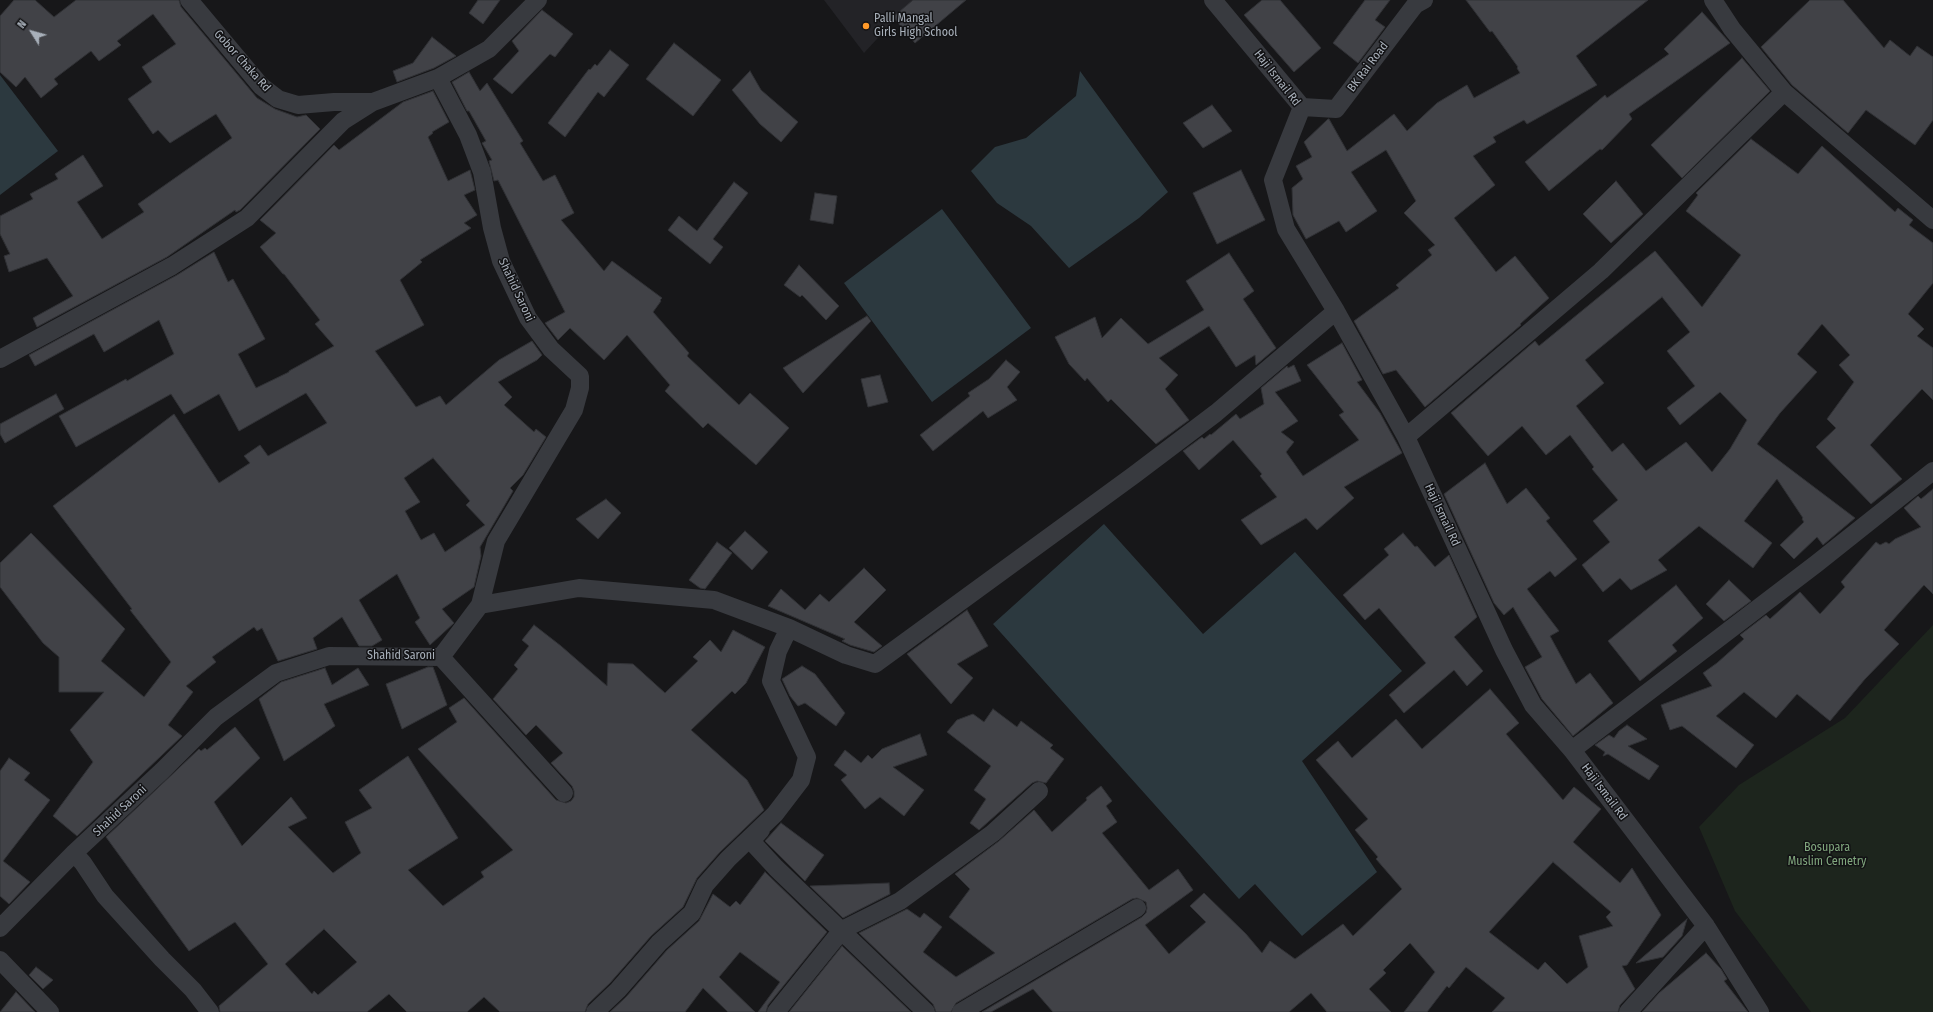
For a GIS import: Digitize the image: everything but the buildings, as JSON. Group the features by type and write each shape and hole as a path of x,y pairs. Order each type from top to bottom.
{"street":[{"name":"Gobor Chaka Rd","path":"189,0 261,86 278,99 298,105 334,102 373,102 438,78 489,49 538,0"},
{"name":"Haji Ismail Rd","path":"1213,0 1302,107 1273,180 1286,229 1336,311 1406,437 1504,650 1532,705 1572,750 1706,926 1760,1012"},
{"name":"BK Rai Road","path":"1302,107 1336,109 1415,5 1424,0"},
{"path":"1713,0 1732,30 1784,92 1933,220"},
{"name":"Shahid Saroni","path":"0,928 74,853 162,771 216,717 276,673 329,656 441,656 480,605 496,541 574,410 580,388 580,376 551,349 528,318 501,261 492,228 482,172 468,135 438,78"},
{"path":"1406,437 1601,271 1784,92"},
{"path":"0,359 172,266 247,218 343,121 373,102"},
{"path":"480,605 579,588 714,600 789,628 846,655 875,664 1216,413 1336,311"},
{"path":"1572,750 1816,564 1933,471"},
{"path":"789,628 778,651 770,681 807,757 802,780 751,841 776,868 926,1012"},
{"path":"441,656 564,793"},
{"path":"776,1012 842,930 900,902 993,833 1039,791"},
{"path":"595,1012 618,990 659,943 692,912 705,885 728,859 775,814"},
{"path":"74,853 83,863 105,896 162,959 193,990 210,1012"},
{"path":"961,1012 1137,908"},
{"path":"1628,1012 1706,926"},
{"path":"0,960 50,1012"}],"shaded area":[{"name":"Palli Mangal Girls High School","path":"824,0 913,0 864,53"},
{"path":"1080,71 1168,192 1139,218 1069,268 1031,226 997,203 971,171 995,147 1026,138 1076,96"},
{"path":"0,75 58,151 0,195"},
{"path":"942,209 1031,328 932,402 844,283"},
{"path":"1104,524 1203,634 1295,552 1402,671 1302,761 1377,872 1302,936 1255,884 1239,899 993,624"}],"green space":[{"name":"Bosupara Muslim Cemetry","path":"1933,625 1933,1012 1811,1012 1735,911 1699,827 1739,785 1845,718"}],"place":[{"name":"Palli Mangal Girls High School","path":"866,26"}]}
